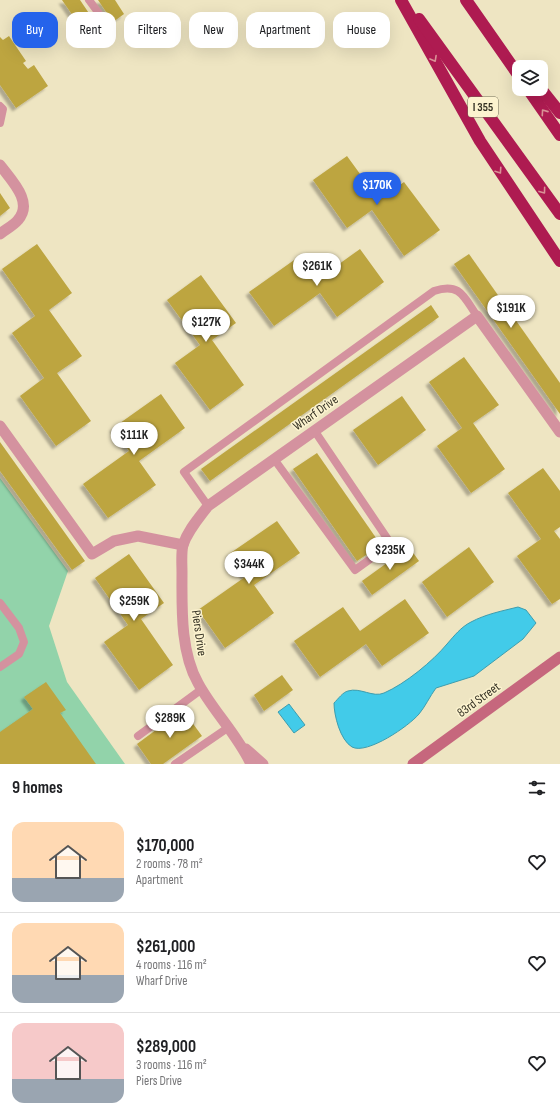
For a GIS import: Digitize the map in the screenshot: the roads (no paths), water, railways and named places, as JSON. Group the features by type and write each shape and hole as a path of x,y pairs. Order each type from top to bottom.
{"highway":[{"path":"401,0 480,141 560,260"},
{"name":"I 355","path":"406,0 560,214"},
{"path":"468,0 517,60"},
{"path":"468,0 512,66"},
{"path":"533,96 560,135"},
{"path":"547,96 560,113"}],"main road":[{"name":"83rd Street","path":"413,764 560,657"}],"street":[{"path":"0,165 19,192 23,207 22,213 17,221 0,234"},
{"path":"477,316 560,432"},
{"name":"Wharf Drive","path":"183,545 194,524 208,506 477,316"},
{"path":"0,426 92,554 114,541 138,536 183,545"},
{"name":"Piers Drive","path":"183,545 182,598 185,637 189,661 197,682 242,746 251,764"},
{"name":"Piers Drive","path":"242,746 263,764"}],"lane":[{"path":"89,0 98,12"},
{"path":"0,106 3,109 0,123"},
{"path":"208,506 184,472 434,291 445,287 453,288 462,293 477,316"},
{"path":"274,459 355,570 391,544 314,430"},
{"path":"0,603 19,628 24,642 19,654 0,667"},
{"path":"138,736 202,689"},
{"path":"175,764 229,727"}],"water":[{"path":"518,607 526,610 536,623 523,639 474,676 436,688 419,714 387,738 367,747 359,748 352,747 344,739 338,727 334,708 334,703 342,694 353,690 375,694 384,693 401,684 426,665 467,624 488,615"},
{"path":"289,704 305,725 294,733 278,712"}]}
